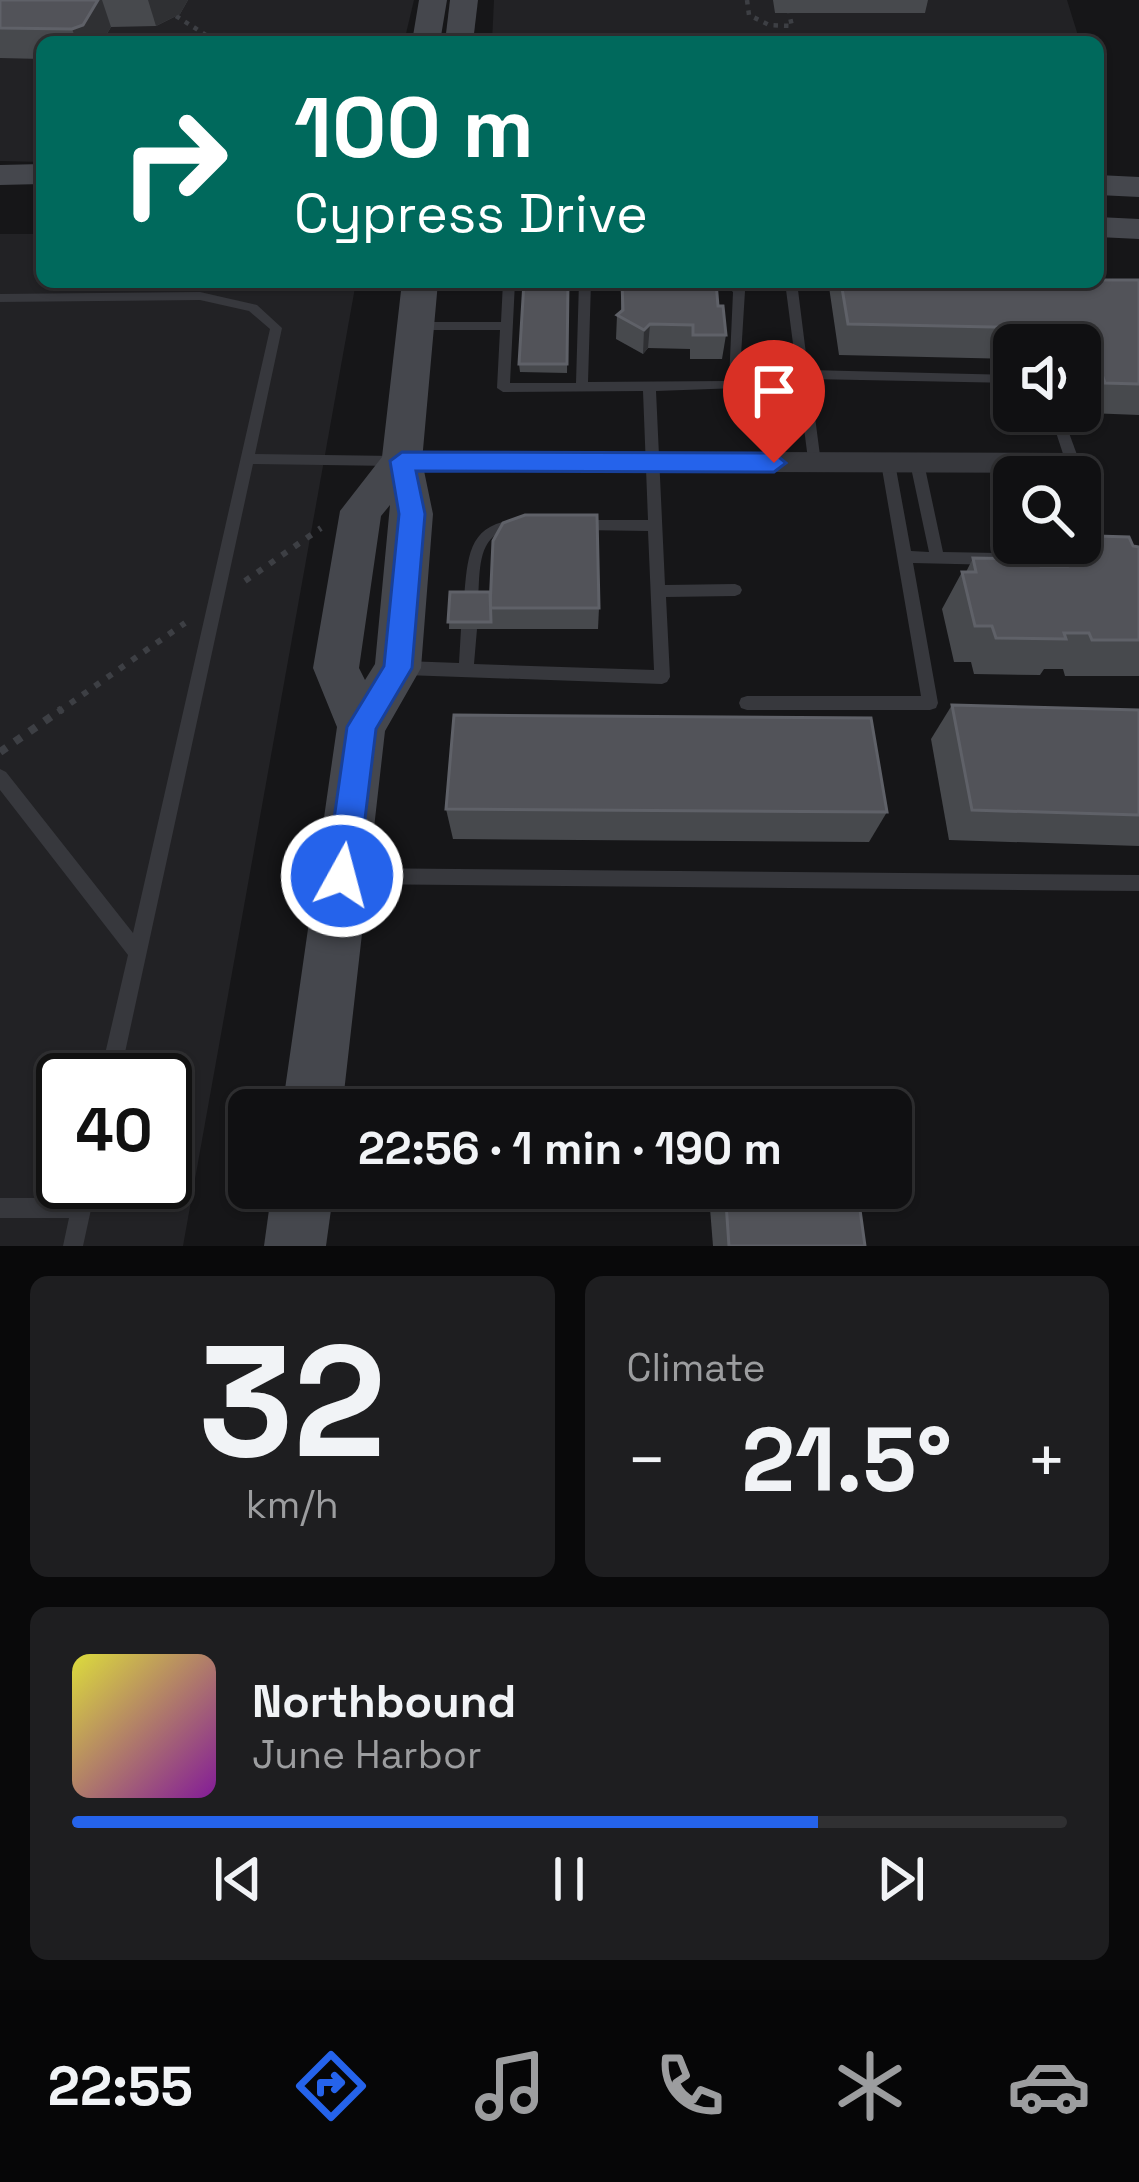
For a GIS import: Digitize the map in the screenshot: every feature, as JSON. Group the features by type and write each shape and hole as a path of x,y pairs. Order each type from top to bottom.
{"street":[{"path":"427,36 433,0"},
{"path":"460,36 464,0"},
{"path":"0,175 36,174"},
{"path":"1104,185 1139,187"},
{"path":"0,202 36,203"},
{"path":"1104,227 1139,229"},
{"path":"315,1089 362,727 398,668 412,514 402,461 419,288"},
{"path":"402,461 993,463"},
{"path":"362,727 336,668 361,512 402,461"},
{"path":"295,1246 299,1209"}],"lane":[{"path":"509,288 503,388 735,385 739,291 735,288"},
{"path":"583,387 586,288"},
{"path":"791,288 814,463"},
{"path":"0,298 200,296 253,308 276,328 116,1053"},
{"path":"416,326 507,326"},
{"path":"805,374 993,378"},
{"path":"398,668 662,677 649,386"},
{"path":"247,459 402,461"},
{"path":"747,704 930,703 888,463"},
{"path":"917,463 937,557"},
{"path":"471,599 481,537 505,524 548,524"},
{"path":"570,525 656,526"},
{"path":"903,557 993,559"},
{"path":"659,591 735,590"},
{"path":"466,670 469,629"},
{"path":"0,777 138,954"},
{"path":"342,876 1139,883"},
{"path":"0,1208 36,1208"},
{"path":"73,1246 81,1209"}],"path":[{"path":"747,0 749,15 761,23 792,26 789,13"},
{"path":"176,16 208,36"},
{"path":"0,752 321,529"}],"shaded area":[{"path":"0,0 414,0 405,36 36,36 36,162 0,161"},
{"path":"494,0 1067,0 1078,36 492,36"},
{"path":"0,234 36,234 36,288 355,288 192,1196 192,1053 36,1053 36,1209 190,1209 183,1246 0,1246"}],"building":[{"path":"0,0 98,0 83,25 72,29 0,28"},
{"path":"1104,280 1139,280 1139,384 1105,383 1101,324 848,324 842,288 1104,288"},
{"path":"524,288 568,288 567,364 519,364"},
{"path":"622,288 716,288 726,335 693,335 693,325 650,324 644,330 617,315 623,310"},
{"path":"525,515 597,515 599,608 490,608 493,541 503,523"},
{"path":"1101,536 1129,537 1139,547 1139,640 1092,640 1089,633 1064,633 1066,639 996,638 992,626 975,626 962,572 976,572 973,558 993,558 993,564 1101,564"},
{"path":"450,592 490,592 491,622 448,622"},
{"path":"952,705 1139,710 1139,815 972,810"},
{"path":"454,715 871,718 887,812 446,809"},
{"path":"726,1209 860,1209 865,1246 729,1246"}],"route":[{"path":"342,876 362,727 398,668 412,514 402,461 774,463"}]}
